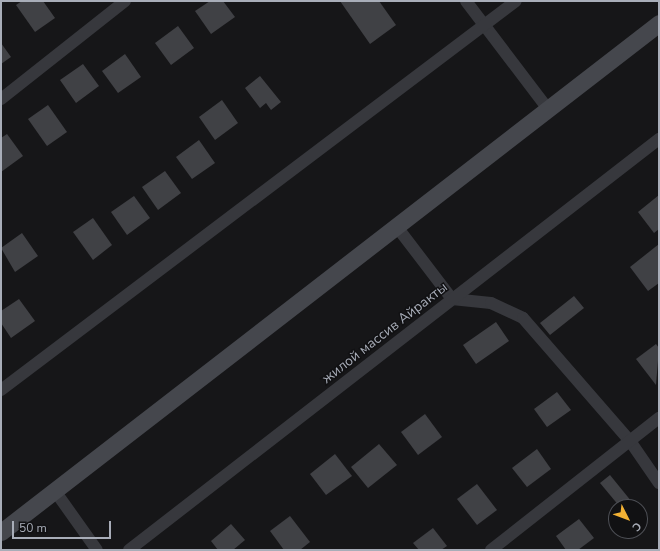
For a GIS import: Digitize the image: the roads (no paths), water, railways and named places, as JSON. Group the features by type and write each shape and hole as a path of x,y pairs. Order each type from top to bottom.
{"main road":[{"path":"1,532 659,23"}],"street":[{"path":"1,99 125,1"},
{"path":"466,1 548,109"},
{"path":"1,390 485,26 516,1"},
{"name":"жилой массив Айракты","path":"129,550 659,139"},
{"path":"397,227 452,299 490,303 523,318 630,441 659,483"},
{"path":"490,550 659,418"},
{"path":"55,491 97,550"}]}
